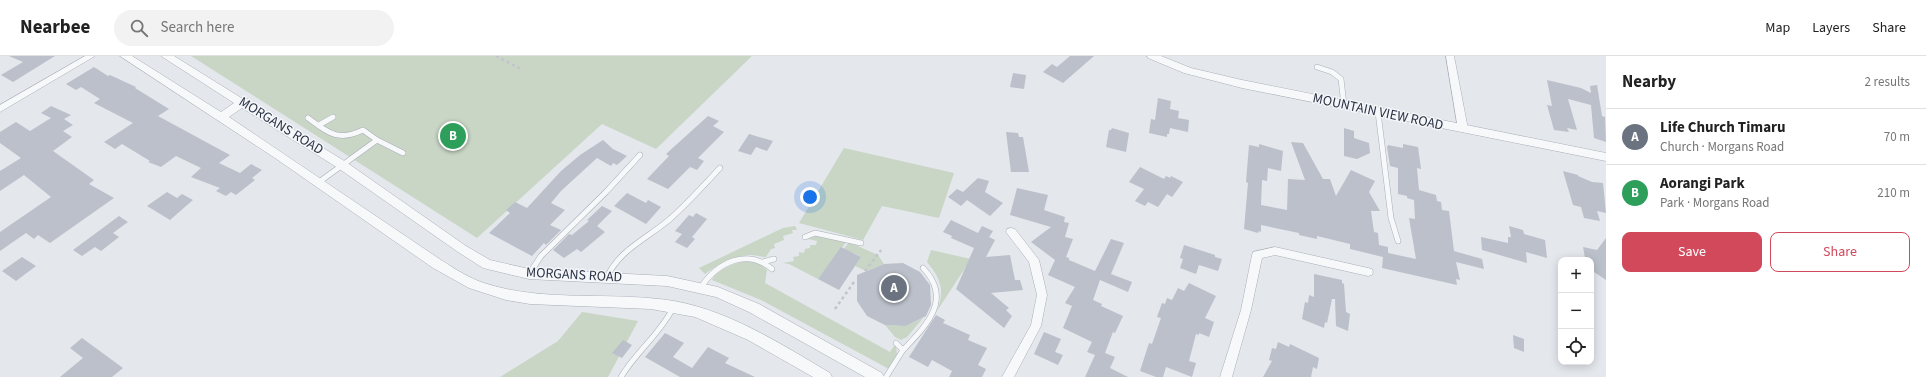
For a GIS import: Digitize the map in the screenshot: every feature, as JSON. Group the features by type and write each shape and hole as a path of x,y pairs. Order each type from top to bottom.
{"street":[{"path":"0,109 91,56"},
{"name":"MORGANS ROAD","path":"125,56 319,182 441,267 483,288 536,298 643,303 697,312 719,320 761,341 825,377"},
{"name":"MORGANS ROAD","path":"166,56 244,102 342,165 473,257 502,269 529,274 667,281 701,287 718,292 754,308 877,377"},
{"name":"MOUNTAIN VIEW ROAD","path":"1152,56 1188,70 1344,105 1606,157"},
{"path":"1450,56 1464,129"},
{"path":"221,117 244,102"},
{"path":"1008,377 1036,326 1042,295 1034,260 1010,232"},
{"path":"1226,377 1246,310 1258,256 1275,251 1368,272"}],"lane":[{"path":"1317,67 1328,70 1339,76 1344,105"},
{"path":"1378,112 1391,218 1398,241"},
{"path":"319,125 333,117"},
{"path":"308,118 336,136 350,136 363,130 377,140 403,153"},
{"path":"319,182 377,140"},
{"path":"529,274 541,256 606,192 640,155"},
{"path":"607,277 610,269 620,256 664,225 720,168"},
{"path":"805,237 815,233 861,243"},
{"path":"701,287 710,276 736,260 750,258 768,262 774,259"},
{"path":"764,262 772,269"},
{"path":"886,377 903,350 922,328 933,311 937,300 936,285 930,274 923,268"},
{"path":"621,377 636,356 663,328 674,307"},
{"path":"896,343 903,350"}],"path":[{"path":"496,56 523,70"},
{"path":"865,270 881,250"},
{"path":"835,309 854,282"}],"green space":[{"path":"191,56 752,56 656,149 602,124 477,238"},
{"path":"844,148 954,173 939,218 882,206 863,240 799,223"},
{"path":"795,226 797,230 792,230 793,233 783,236 784,240 774,244 775,248 771,249 766,257 745,255 721,264 705,274 699,268 783,228"},
{"path":"816,236 847,241 818,279 789,264 783,263 794,261 793,257 799,256 799,252 804,253 805,249 810,248 810,245 816,245 817,241 808,239"},
{"path":"849,242 878,255 884,264 866,271 855,266 861,257 854,253 853,255 844,249"},
{"path":"931,250 971,259 937,311 941,291 936,274 927,262"},
{"path":"750,261 759,263 767,270 765,283 890,352 894,346 896,347 897,354 889,369 761,300 712,280 718,272 728,266 740,262"},
{"path":"582,312 638,321 608,377 500,377 558,341"},
{"path":"923,318 907,337 901,340 895,337 885,325 906,326"}],"building":[{"path":"9,56 55,56 13,82 1,75 23,62"},
{"path":"1070,56 1094,56 1063,83 1043,72 1052,64 1057,67"},
{"path":"94,67 108,76 110,75 136,87 135,88 169,109 158,116 230,155 219,163 240,173 251,164 262,170 252,178 255,180 236,195 231,192 226,196 216,191 220,188 191,177 201,168 176,156 161,167 148,162 150,161 122,144 115,149 104,142 133,123 94,103 100,99 81,87 76,90 66,84"},
{"path":"1013,73 1026,75 1024,89 1010,87"},
{"path":"1547,80 1581,88 1591,93 1590,86 1597,85 1602,116 1605,117 1606,142 1594,138 1591,105 1568,99 1577,130 1567,128 1569,132 1554,130 1547,105 1552,106"},
{"path":"1158,98 1171,101 1170,109 1179,111 1178,118 1189,120 1188,132 1170,128 1167,137 1149,133 1151,119 1155,120"},
{"path":"51,106 71,115 64,119 73,125 63,131 72,137 53,151 94,180 89,184 114,198 50,243 38,235 34,239 26,233 0,251 0,232 51,197 24,175 0,191 0,171 21,158 0,143 0,132 16,122 30,131 51,118 41,113"},
{"path":"708,116 719,121 713,126 724,132 698,158 704,161 697,170 690,167 668,189 647,179 669,156 666,154"},
{"path":"1112,128 1129,133 1126,152 1106,147 1109,130"},
{"path":"1344,128 1354,131 1354,138 1369,143 1370,153 1357,159 1344,156"},
{"path":"1006,132 1018,133 1019,137 1023,137 1029,172 1011,172"},
{"path":"749,134 773,141 767,151 756,147 751,155 738,151"},
{"path":"603,140 613,149 627,156 617,165 613,163 611,166 597,158 561,191 551,203 565,210 550,225 561,230 546,245 544,243 532,256 489,233 510,213 506,210 515,202 527,208 561,171 580,155"},
{"path":"1291,142 1303,143 1323,179 1330,179 1336,196 1351,170 1375,181 1369,192 1380,211 1371,211 1374,232 1378,233 1379,245 1388,247 1388,253 1416,259 1409,218 1415,219 1414,200 1407,198 1407,196 1398,194 1398,168 1390,166 1387,147 1388,145 1403,148 1403,144 1418,147 1421,169 1417,168 1419,190 1436,195 1437,201 1441,202 1442,210 1449,211 1454,251 1482,259 1484,269 1456,262 1460,280 1456,279 1457,285 1382,268 1383,257 1350,249 1350,244 1317,236 1317,239 1299,235 1299,233 1261,225 1261,232 1259,231 1258,233 1244,229 1248,183 1246,182 1249,145 1259,147 1259,144 1283,151 1281,171 1268,168 1267,181 1262,180 1261,205 1287,210 1288,179 1305,180"},
{"path":"1140,167 1164,179 1166,176 1170,178 1171,176 1183,182 1172,197 1167,194 1158,207 1148,202 1145,206 1135,201 1144,189 1129,182"},
{"path":"1563,171 1578,175 1592,182 1603,183 1606,213 1597,211 1600,221 1584,218 1581,207 1573,205"},
{"path":"978,178 989,181 985,192 1003,203 990,216 967,200 961,206 948,197 957,189 963,192"},
{"path":"1017,188 1048,195 1044,210 1065,217 1064,222 1069,223 1065,237 1073,239 1066,257 1069,258 1069,260 1095,271 1111,239 1124,243 1111,274 1132,282 1128,292 1100,280 1093,300 1102,304 1101,306 1123,316 1115,333 1113,332 1105,353 1115,357 1110,368 1128,377 1085,377 1095,355 1087,352 1092,342 1063,328 1072,306 1065,303 1075,287 1048,275 1055,260 1031,242 1051,227 1010,215"},
{"path":"167,192 177,198 182,194 193,200 170,220 147,206"},
{"path":"627,193 646,203 648,200 661,207 646,224 614,206"},
{"path":"602,206 612,211 597,226 605,232 581,252 577,249 564,258 553,250 569,234 572,235 589,221 587,220"},
{"path":"696,213 707,219 692,237 695,239 687,248 675,242 682,234 675,231 689,215 693,217"},
{"path":"119,216 128,222 113,233 119,237 101,251 95,247 82,256 73,250"},
{"path":"951,220 978,233 982,226 993,231 989,237 995,240 986,257 1010,255 1015,280 1020,280 1023,290 991,293 1009,308 1006,310 1012,316 1004,328 956,289 974,248 951,238 952,236 943,232"},
{"path":"1509,226 1523,230 1524,234 1545,240 1547,258 1526,252 1527,263 1482,250 1481,237 1508,243 1508,237 1511,237"},
{"path":"1606,238 1606,280 1594,272 1594,257 1585,257 1583,247 1597,250"},
{"path":"1184,245 1215,255 1215,257 1222,259 1218,271 1199,265 1196,274 1180,268 1183,259 1180,258"},
{"path":"841,247 861,257 839,290 818,279"},
{"path":"22,257 36,266 16,281 2,271"},
{"path":"903,263 920,272 930,285 931,305 926,316 906,326 885,325 867,316 857,301 857,275 884,264"},
{"path":"1314,274 1342,280 1342,283 1344,284 1346,312 1350,314 1348,331 1336,326 1335,299 1332,299 1327,323 1325,322 1324,328 1302,319 1305,302 1308,303 1309,295 1314,297"},
{"path":"1189,283 1216,296 1205,318 1214,322 1209,337 1199,333 1199,335 1196,334 1189,361 1196,363 1192,377 1166,367 1163,377 1156,377 1140,371 1149,343 1152,344 1161,318 1157,317 1162,303 1165,304 1167,298 1172,300 1178,288 1184,291"},
{"path":"936,315 945,320 943,323 970,335 968,340 987,348 978,365 986,369 982,377 949,377 952,371 932,360 928,367 909,357"},
{"path":"1044,332 1061,339 1055,352 1063,355 1058,365 1034,354"},
{"path":"665,333 684,343 673,357 692,368 708,347 729,358 725,363 755,377 680,377 645,357"},
{"path":"1513,335 1524,339 1524,352 1514,348"},
{"path":"82,338 123,368 112,377 60,377 83,358 70,348"},
{"path":"623,340 632,345 622,358 612,353"},
{"path":"1278,342 1289,347 1290,344 1319,358 1317,369 1313,367 1311,377 1263,377 1272,361 1269,360 1272,348 1276,349"}],"place":[{"name":"Aorangi Park","path":"453,136"},
{"name":"Life Church Timaru","path":"894,288"}]}
